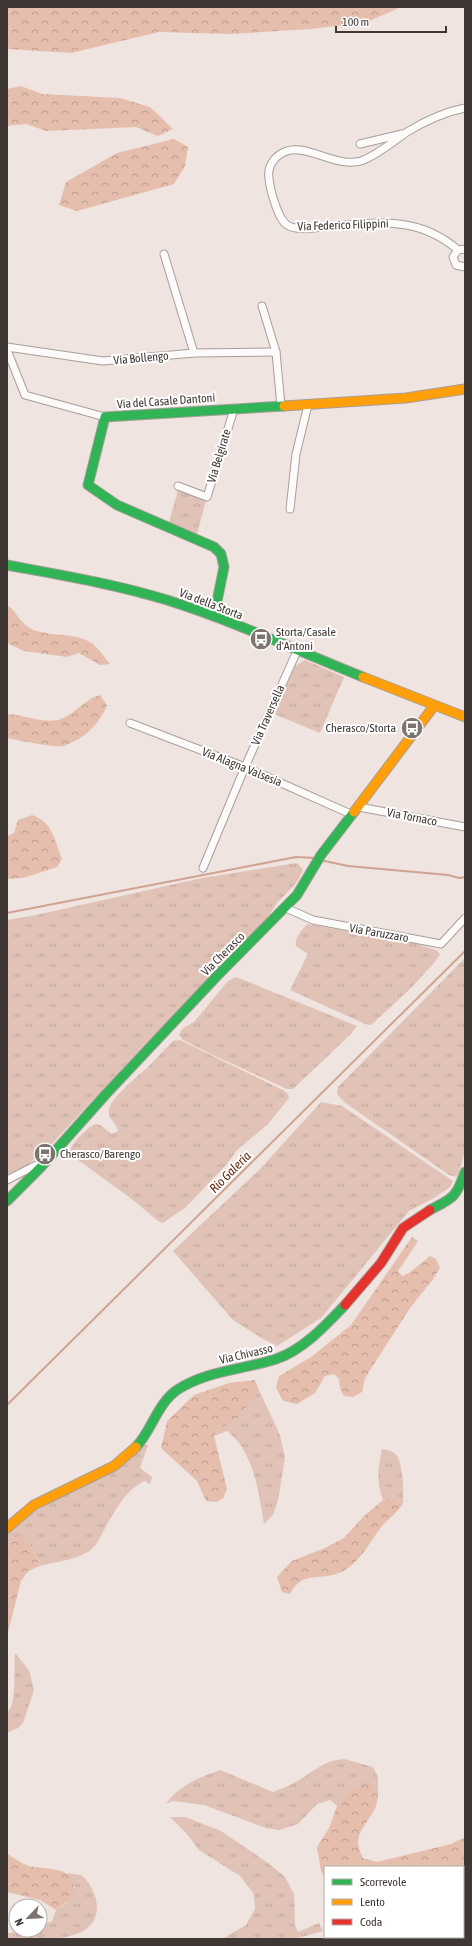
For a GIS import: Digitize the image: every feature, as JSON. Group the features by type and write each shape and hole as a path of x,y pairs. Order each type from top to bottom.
{"street":[{"name":"Via Federico Filippini","path":"462,249 432,232 410,225 376,223 299,228 286,224 279,215 268,177 270,166 280,154 296,149 344,162 354,162 372,156 406,132 443,113 465,108"},
{"path":"360,144 406,132"},
{"path":"462,249 454,254 453,260 459,267 465,267"},
{"path":"164,254 194,353"},
{"path":"262,306 276,352 281,406"},
{"path":"7,348 26,395 105,417"},
{"name":"Via Bollengo","path":"7,348 95,361 120,361 194,353 276,352"},
{"name":"Via del Casale Dantoni","path":"214,616 224,567 223,558 218,550 204,541 117,505 88,485 105,417 426,397 465,389"},
{"path":"290,509 296,454 308,405"},
{"name":"Via Belgirate","path":"178,486 207,497 234,409"},
{"name":"Via della Storta","path":"7,565 136,591 167,600 214,616 296,651 465,717"},
{"name":"Via Traversella","path":"203,868 296,651"},
{"name":"Via Cherasco","path":"7,1201 50,1158 106,1094 217,976 298,895 321,855 359,807 434,706"},
{"name":"Via Alagna Valsesia","path":"130,723 245,767 352,815"},
{"name":"Via Tornaco","path":"359,807 465,827"},
{"name":"Via Paruzzaro","path":"286,908 313,920 441,944 465,918"},
{"path":"7,1180 50,1158"},
{"name":"Via Chivasso","path":"7,1528 34,1506 114,1466 129,1455 139,1444 160,1408 176,1391 194,1381 218,1372 278,1359 310,1340 354,1296 381,1263 403,1228 454,1197 459,1190 465,1172"}],"green space":[{"path":"7,7 401,7 367,22 311,29 230,34 159,32 71,53 7,49"},
{"path":"21,86 42,94 120,98 150,107 173,129 158,136 136,127 46,131 26,124 7,126 7,89"},
{"path":"174,139 188,147 185,166 174,184 77,211 59,205 66,182 117,153"},
{"path":"178,490 206,500 197,534 169,522"},
{"path":"7,605 25,624 34,630 78,637 91,643 99,650 110,664 100,665 79,653 67,657 24,651 7,643"},
{"path":"305,660 344,677 320,733 274,714 295,666"},
{"path":"100,695 107,705 104,712 95,725 77,740 63,746 52,746 7,738 7,714 50,721 57,720 68,715 90,699"},
{"path":"32,815 44,822 52,832 62,859 57,867 23,878 7,879 7,836 14,833 18,820"},
{"path":"297,863 303,870 297,882 277,903 264,923 241,944 195,997 145,1044 49,1147 20,1171 7,1174 7,920 36,915 202,878"},
{"path":"307,924 413,943 436,950 440,954 434,963 410,989 371,1025 365,1024 290,990 308,954 296,946 296,940 299,934"},
{"path":"465,958 465,1152 457,1177 449,1175 344,1102 337,1094 338,1087"},
{"path":"236,977 357,1026 351,1034 293,1089 287,1089 183,1040 179,1035 182,1029 194,1022 228,981"},
{"path":"180,1040 283,1090 288,1094 289,1098 268,1124 237,1150 227,1164 186,1207 163,1223 158,1221 133,1200 74,1157 70,1152 73,1144 80,1136 95,1124 100,1125 112,1134 118,1131 109,1116 111,1104 120,1093 173,1041"},
{"path":"321,1102 342,1106 453,1181 450,1187 434,1198 409,1211 321,1318 277,1346 233,1320 173,1251 259,1170"},
{"path":"412,1237 418,1241 398,1271 402,1276 409,1273 430,1256 436,1259 440,1268 410,1308 365,1378 362,1392 353,1397 344,1396 340,1388 339,1379 334,1374 325,1376 315,1393 297,1404 283,1401 276,1388 279,1376 311,1357 351,1325"},
{"path":"255,1380 259,1390 234,1423 221,1427 214,1436 227,1489 223,1498 217,1502 206,1501 197,1481 161,1448 167,1421 194,1395 229,1383"},
{"path":"259,1390 280,1435 285,1458 278,1500 273,1515 264,1524 254,1474 243,1450 227,1431 214,1436 221,1427 234,1423"},
{"path":"144,1445 148,1445 140,1468 152,1477 150,1484 145,1481 126,1495 116,1509 98,1542 88,1552 71,1559 40,1566 29,1543 21,1535 7,1543 7,1531 19,1520 129,1459"},
{"path":"382,1449 394,1453 399,1460 403,1479 403,1504 394,1497 383,1500 379,1487 378,1475"},
{"path":"394,1497 403,1504 379,1530 365,1551 354,1563 348,1568 334,1575 313,1577 301,1581 295,1586 290,1594 282,1592 277,1577 292,1561 325,1548 344,1538 364,1516 383,1500"},
{"path":"21,1534 29,1543 40,1566 28,1571 21,1581 7,1636 7,1543"},
{"path":"15,1653 29,1670 34,1690 23,1723 18,1728 7,1733 7,1713 13,1701 14,1694"},
{"path":"344,1759 373,1767 378,1777 378,1797 373,1786 347,1793 337,1806 330,1800 317,1804 298,1824 279,1830 266,1828 204,1805 173,1801 166,1804 183,1787 197,1779 220,1770 273,1792 296,1782 325,1764"},
{"path":"363,1785 373,1786 378,1797 375,1809 362,1829 358,1839 358,1844 363,1858 377,1862 451,1844 465,1837 465,1885 464,1866 324,1866 324,1876 321,1871 317,1847 329,1828 337,1806 347,1793"},
{"path":"170,1817 185,1817 221,1831 268,1863 285,1877 294,1894 295,1925 298,1932 319,1923 323,1931 294,1939 222,1939 246,1925 255,1909 254,1894 240,1876 199,1850 187,1834"},
{"path":"7,1853 29,1866 61,1871 72,1879 74,1886 74,1897 56,1910 48,1905 48,1898 32,1898 7,1892"},
{"path":"67,1873 81,1875 87,1881 97,1903 94,1920 87,1928 76,1934 62,1938 7,1939 8,1933 8,1938 48,1938 48,1923 52,1921 56,1910 67,1903 75,1887"}],"waterway":[{"path":"7,913 296,857 316,858"},
{"path":"320,860 348,866 448,875 459,878 465,877"},
{"name":"Rio Galeria","path":"7,1405 465,951"}],"traffic: fast":[{"path":"214,616 224,567 221,554 214,547 117,505 88,485 105,417 284,406"},
{"path":"7,565 68,576 167,600 241,627 363,677"},
{"path":"7,1201 40,1168 106,1094 217,976 297,895 321,855 354,812"},
{"path":"430,1210 449,1200 453,1196 459,1187 465,1172"},
{"path":"136,1447 142,1440 164,1402 177,1390 201,1378 264,1363 296,1350 314,1336 345,1305"}],"traffic: slow":[{"path":"284,406 406,398 465,389"},
{"path":"363,677 465,717"},
{"path":"354,812 434,706"},
{"path":"7,1528 34,1505 114,1466 136,1447"}],"traffic: jam":[{"path":"345,1305 381,1263 403,1228 430,1210"}],"place":[{"name":"Storta/Casale d'Antoni","path":"261,639"},
{"name":"Cherasco/Storta","path":"412,728"},
{"name":"Cherasco/Barengo","path":"45,1154"}]}
